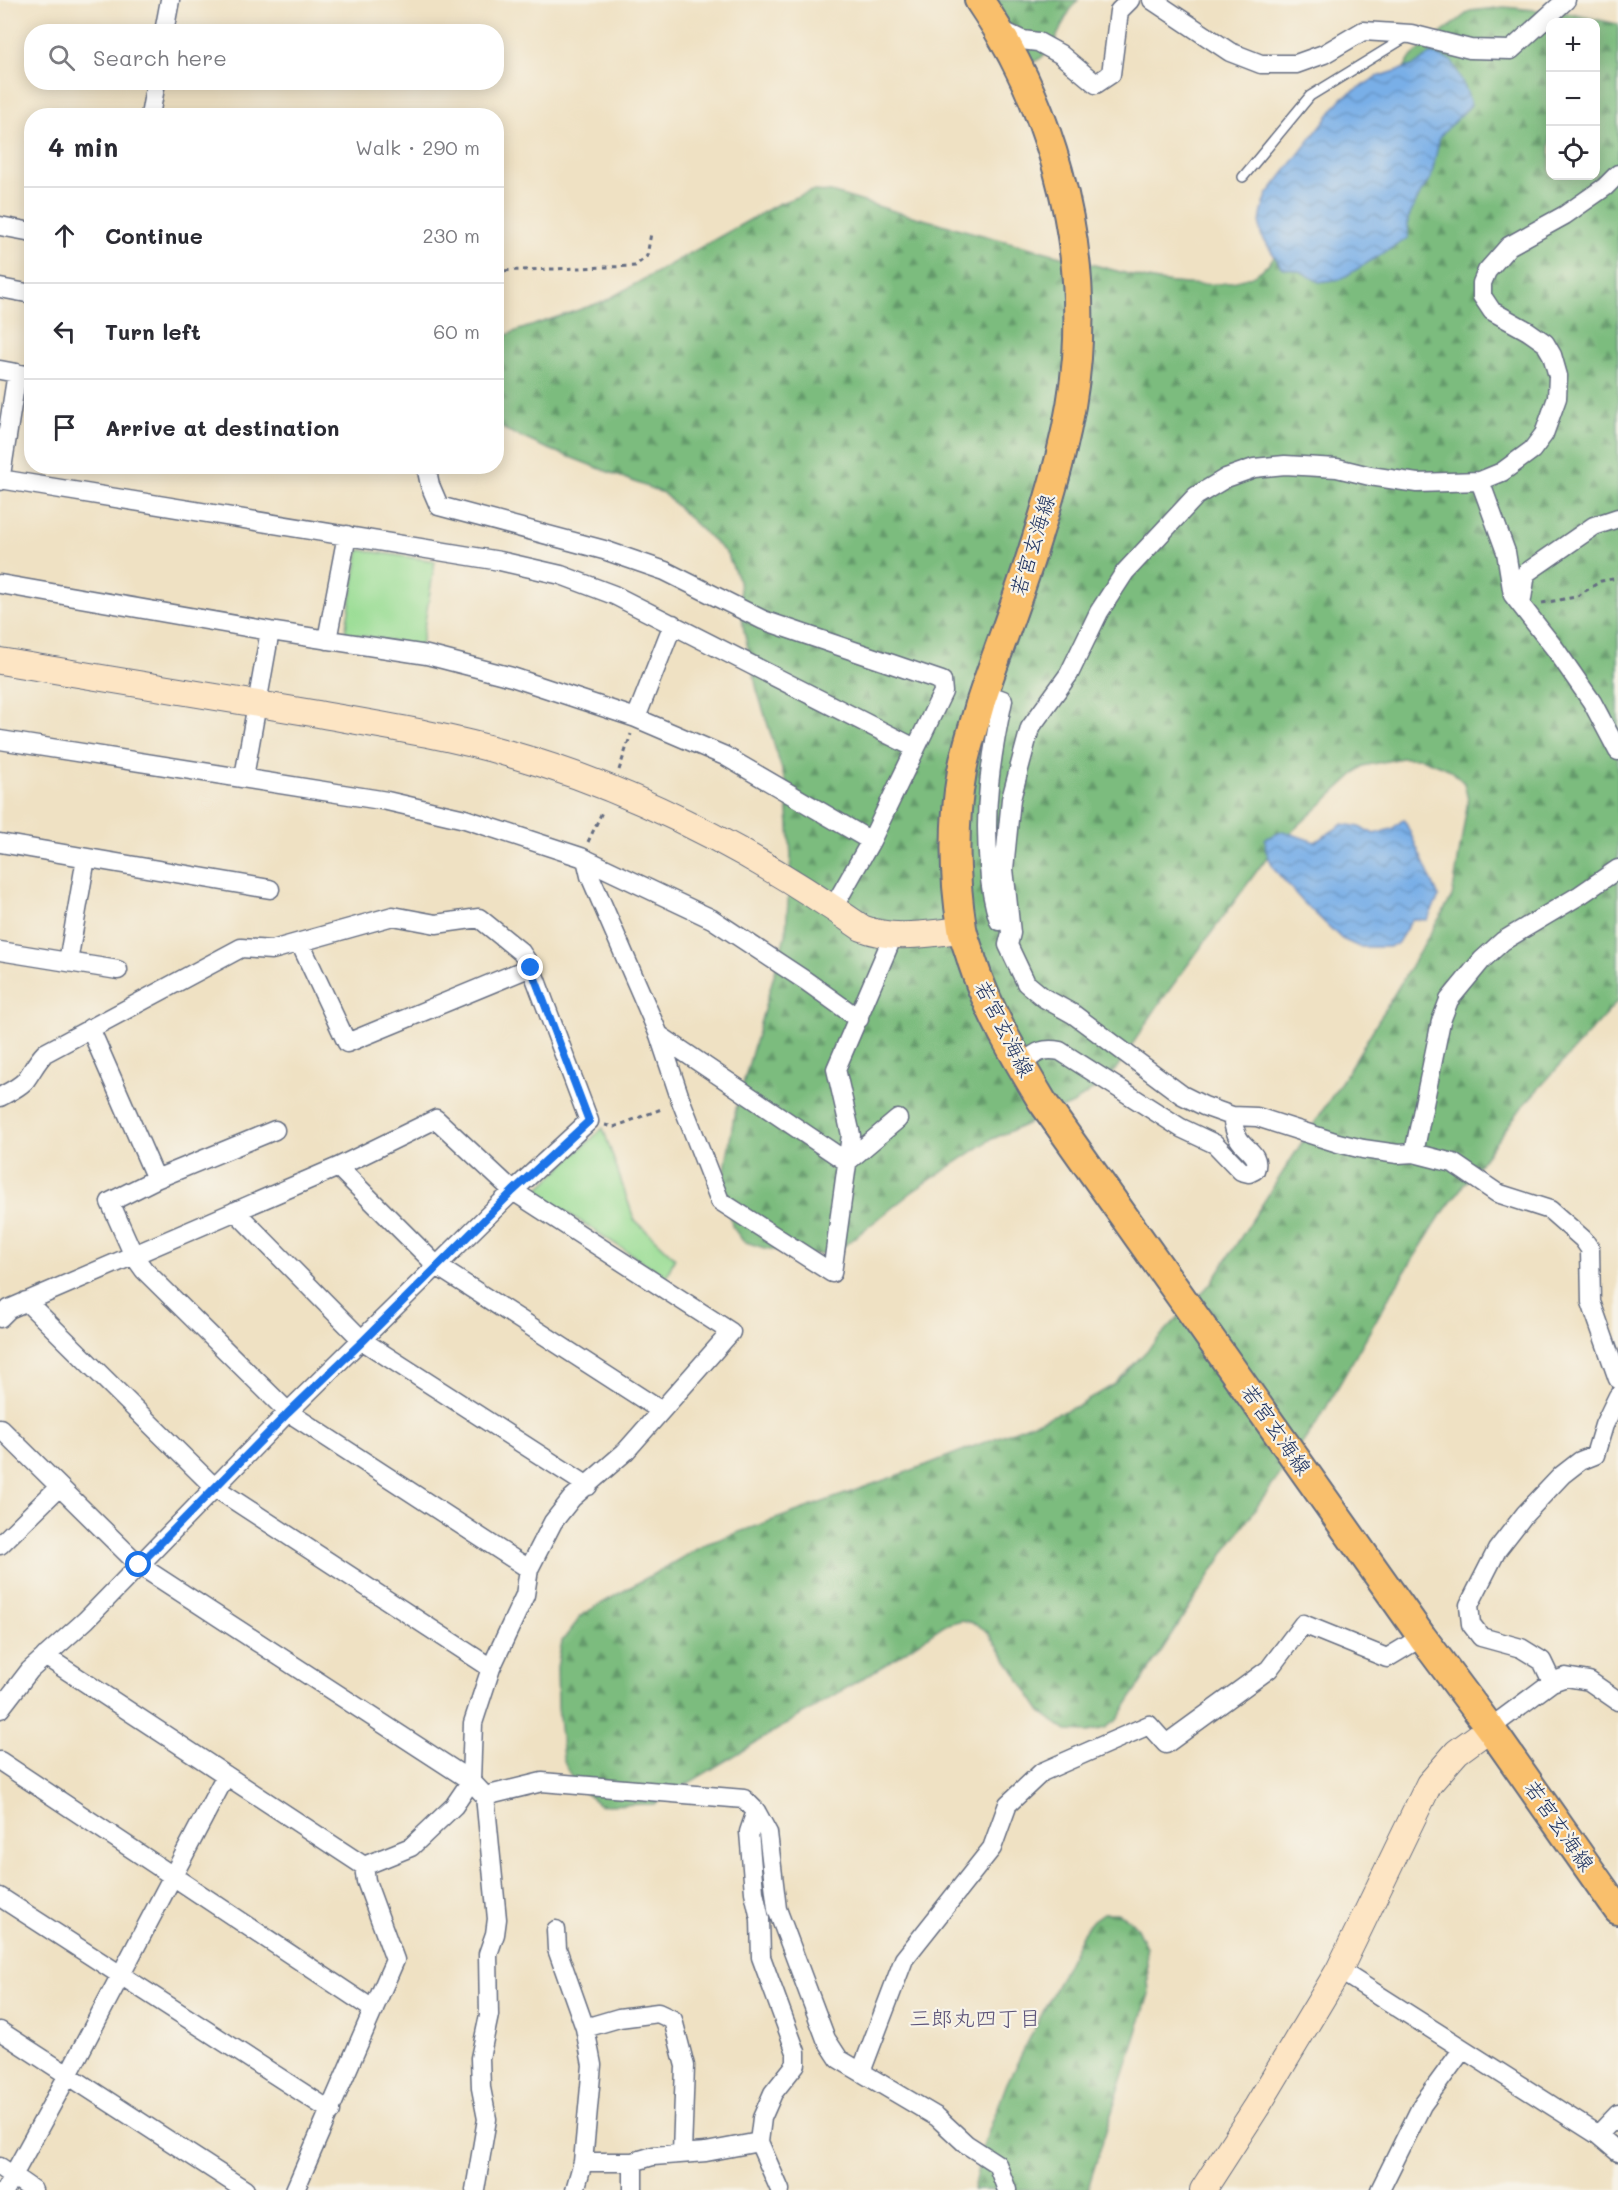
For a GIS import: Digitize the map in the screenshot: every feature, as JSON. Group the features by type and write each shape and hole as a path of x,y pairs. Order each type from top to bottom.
{"main road":[{"name":"若宮玄海線","path":"979,0 1022,74 1039,114 1059,174 1070,217 1076,260 1077,358 1063,447 1033,550 969,740 962,770 956,848 962,930 980,986 1020,1065 1042,1101 1618,1910"}],"street":[{"path":"166,24 170,0"},
{"path":"997,28 1022,40 1038,42 1060,54 1096,84 1111,74 1119,11 1130,0"},
{"path":"1152,0 1230,52 1261,64 1296,64 1324,54 1363,31 1411,34 1470,49 1511,50 1566,0"},
{"path":"151,108 155,90"},
{"path":"1008,945 1011,933 1004,869 1007,828 1011,799 1030,728 1069,674 1099,612 1125,572 1196,496 1226,478 1254,468 1285,465 1337,468 1417,483 1480,481 1520,461 1538,442 1552,416 1557,398 1558,376 1552,355 1545,343 1505,319 1485,303 1482,296 1482,283 1487,271 1509,246 1565,215 1605,187 1618,174"},
{"path":"0,226 24,230"},
{"path":"0,288 24,292"},
{"path":"16,373 0,480 347,535 500,561 561,575 614,595 674,624 915,748"},
{"path":"428,474 439,506 604,550 655,567 763,620 942,681 943,692 871,841 833,908"},
{"path":"1480,481 1506,552 1513,596 1556,650 1592,702 1618,751"},
{"path":"1521,605 1527,573 1594,526 1618,518"},
{"path":"327,640 347,535"},
{"path":"0,584 270,631 427,655 512,677 636,718 725,756 871,841"},
{"path":"636,718 674,624"},
{"path":"244,777 270,631"},
{"path":"0,661 411,730 478,745 544,764 682,820 754,858 862,928 878,935 893,936 962,930"},
{"path":"984,693 1003,700 992,747 986,809 990,880 995,911 1026,983 1044,998 1074,1014 1182,1095 1204,1106 1232,1116 1257,1117 1363,1149 1398,1154 1414,1153 1453,1163 1497,1193 1550,1210 1583,1239 1590,1249 1591,1302 1618,1379"},
{"path":"0,740 387,801 454,816 584,858 712,919 807,981 859,1019"},
{"path":"0,843 270,889"},
{"path":"68,962 86,858"},
{"path":"584,858 658,1035 720,1201 832,1273 851,1134 836,1069 893,936"},
{"path":"1414,1153 1441,1021 1454,992 1482,960 1503,941 1580,895 1618,869"},
{"path":"0,1097 27,1079 35,1063 45,1053 241,948 272,950 393,916 436,924 479,918 521,952 531,968 589,1121 513,1191 288,1413 87,1620 30,1670 0,1708"},
{"path":"300,942 347,1043 531,968"},
{"path":"0,951 118,970"},
{"path":"90,1028 156,1179"},
{"path":"658,1035 847,1162"},
{"path":"1020,1065 1048,1048 1060,1051 1181,1128 1215,1144 1241,1171 1249,1173 1255,1170 1258,1163 1256,1157 1239,1139 1233,1127 1232,1116"},
{"path":"0,1318 9,1309 26,1301 338,1167 436,1119 513,1191 731,1332 625,1452 572,1498 553,1522 529,1569 525,1595 491,1668 473,1722 471,1781 454,1806 411,1847 364,1866"},
{"path":"847,1162 898,1119"},
{"path":"275,1130 156,1179 110,1202 134,1256 144,1270 288,1413 529,1569"},
{"path":"338,1167 437,1266 660,1410"},
{"path":"235,1211 363,1341 588,1486"},
{"path":"26,1301 214,1487 491,1668"},
{"path":"1552,1682 1542,1662 1521,1648 1481,1637 1471,1624 1469,1605 1497,1550 1525,1515 1562,1475 1581,1461 1595,1455 1604,1425 1618,1396"},
{"path":"0,1428 139,1565 471,1781 485,1796 496,1918 495,1934 488,1954 489,2015 480,2058 481,2088 487,2120 475,2190"},
{"path":"0,1545 59,1487"},
{"path":"861,2072 904,1959 992,1848 1008,1804 1042,1772 1149,1725 1166,1744 1269,1669 1304,1624 1387,1658 1422,1637"},
{"path":"45,1656 364,1866 366,1881 395,1960 295,2190"},
{"path":"1203,2190 1258,2105 1339,1970 1430,1784 1457,1752 1552,1682 1566,1677 1590,1681 1618,1701"},
{"path":"0,1761 374,2010"},
{"path":"33,2190 6,2178 68,2075 226,1775"},
{"path":"485,1796 542,1782 744,1799 756,1811 768,1833 777,1909 825,2039 839,2059 937,2117 966,2144 997,2164 1007,2190"},
{"path":"756,1811 749,1832 754,1892 760,1919 761,1957 796,2052 796,2064 772,2093 762,2118 759,2142 780,2190"},
{"path":"0,1897 331,2111"},
{"path":"556,1930 557,1949 585,2028 592,2065 584,2162 575,2190"},
{"path":"1339,1970 1598,2135 1618,2152"},
{"path":"585,2028 619,2018 658,2013 673,2020 685,2066 682,2153"},
{"path":"0,2031 245,2190"},
{"path":"1380,2190 1422,2105 1463,2049"},
{"path":"1598,2135 1618,2114"},
{"path":"584,2162 633,2162 653,2156 706,2152 759,2142"},
{"path":"633,2162 633,2190"}],"lane":[{"path":"1243,177 1310,96 1411,34"}],"path":[{"path":"504,271 635,266 647,256 651,233"},
{"path":"1521,605 1556,602 1576,597 1601,581 1618,578"},
{"path":"584,858 612,790 636,718"},
{"path":"589,1121 614,1127 681,1101"}],"green space":[{"path":"984,0 1078,0 1066,16 1047,53 1030,63 1007,66 988,53"},
{"path":"1504,7 1567,13 1590,18 1546,18 1546,180 1600,180 1600,20 1618,24 1618,1001 1522,1107 1439,1218 1391,1294 1319,1420 1228,1547 1117,1720 1105,1728 1088,1732 1067,1731 1041,1712 988,1632 976,1624 962,1620 944,1625 891,1661 654,1804 600,1805 574,1784 563,1758 558,1707 557,1667 562,1641 583,1614 706,1544 926,1465 1080,1405 1115,1384 1212,1282 1352,1065 1452,897 1468,800 1464,783 1451,770 1421,758 1402,758 1363,766 1273,849 1159,1004 1112,1075 1073,1104 990,1140 912,1192 835,1253 807,1255 764,1248 743,1241 732,1226 724,1176 734,1116 786,932 791,856 786,783 757,690 743,626 739,581 727,554 663,493 541,446 504,429 504,336 605,301 778,204 812,191 831,192 897,212 1143,278 1170,283 1219,284 1248,278 1262,270 1278,252 1412,56 1470,11"},
{"path":"361,550 435,561 421,646 345,633"},
{"path":"603,1128 634,1219 675,1258 666,1277 535,1192"},
{"path":"1103,1913 1117,1913 1129,1919 1137,1928 1146,1947 1149,1994 1088,2188 1087,2190 973,2190 982,2149 1007,2083 1084,1931"}],"water":[{"path":"1431,53 1452,61 1471,105 1440,136 1431,178 1421,192 1408,219 1408,238 1341,279 1319,282 1302,272 1281,267 1260,229 1267,195 1342,98 1377,77 1415,65"},
{"path":"1404,819 1439,897 1427,920 1412,919 1397,944 1388,947 1359,947 1342,939 1303,902 1274,869 1266,851 1265,839 1283,831 1315,842 1343,824 1360,827 1374,834 1392,829"}],"district":[{"name":"三郎丸四丁目","path":"975,2018"}],"route":[{"path":"139,1565 288,1413 513,1191 589,1121 531,968"}]}
